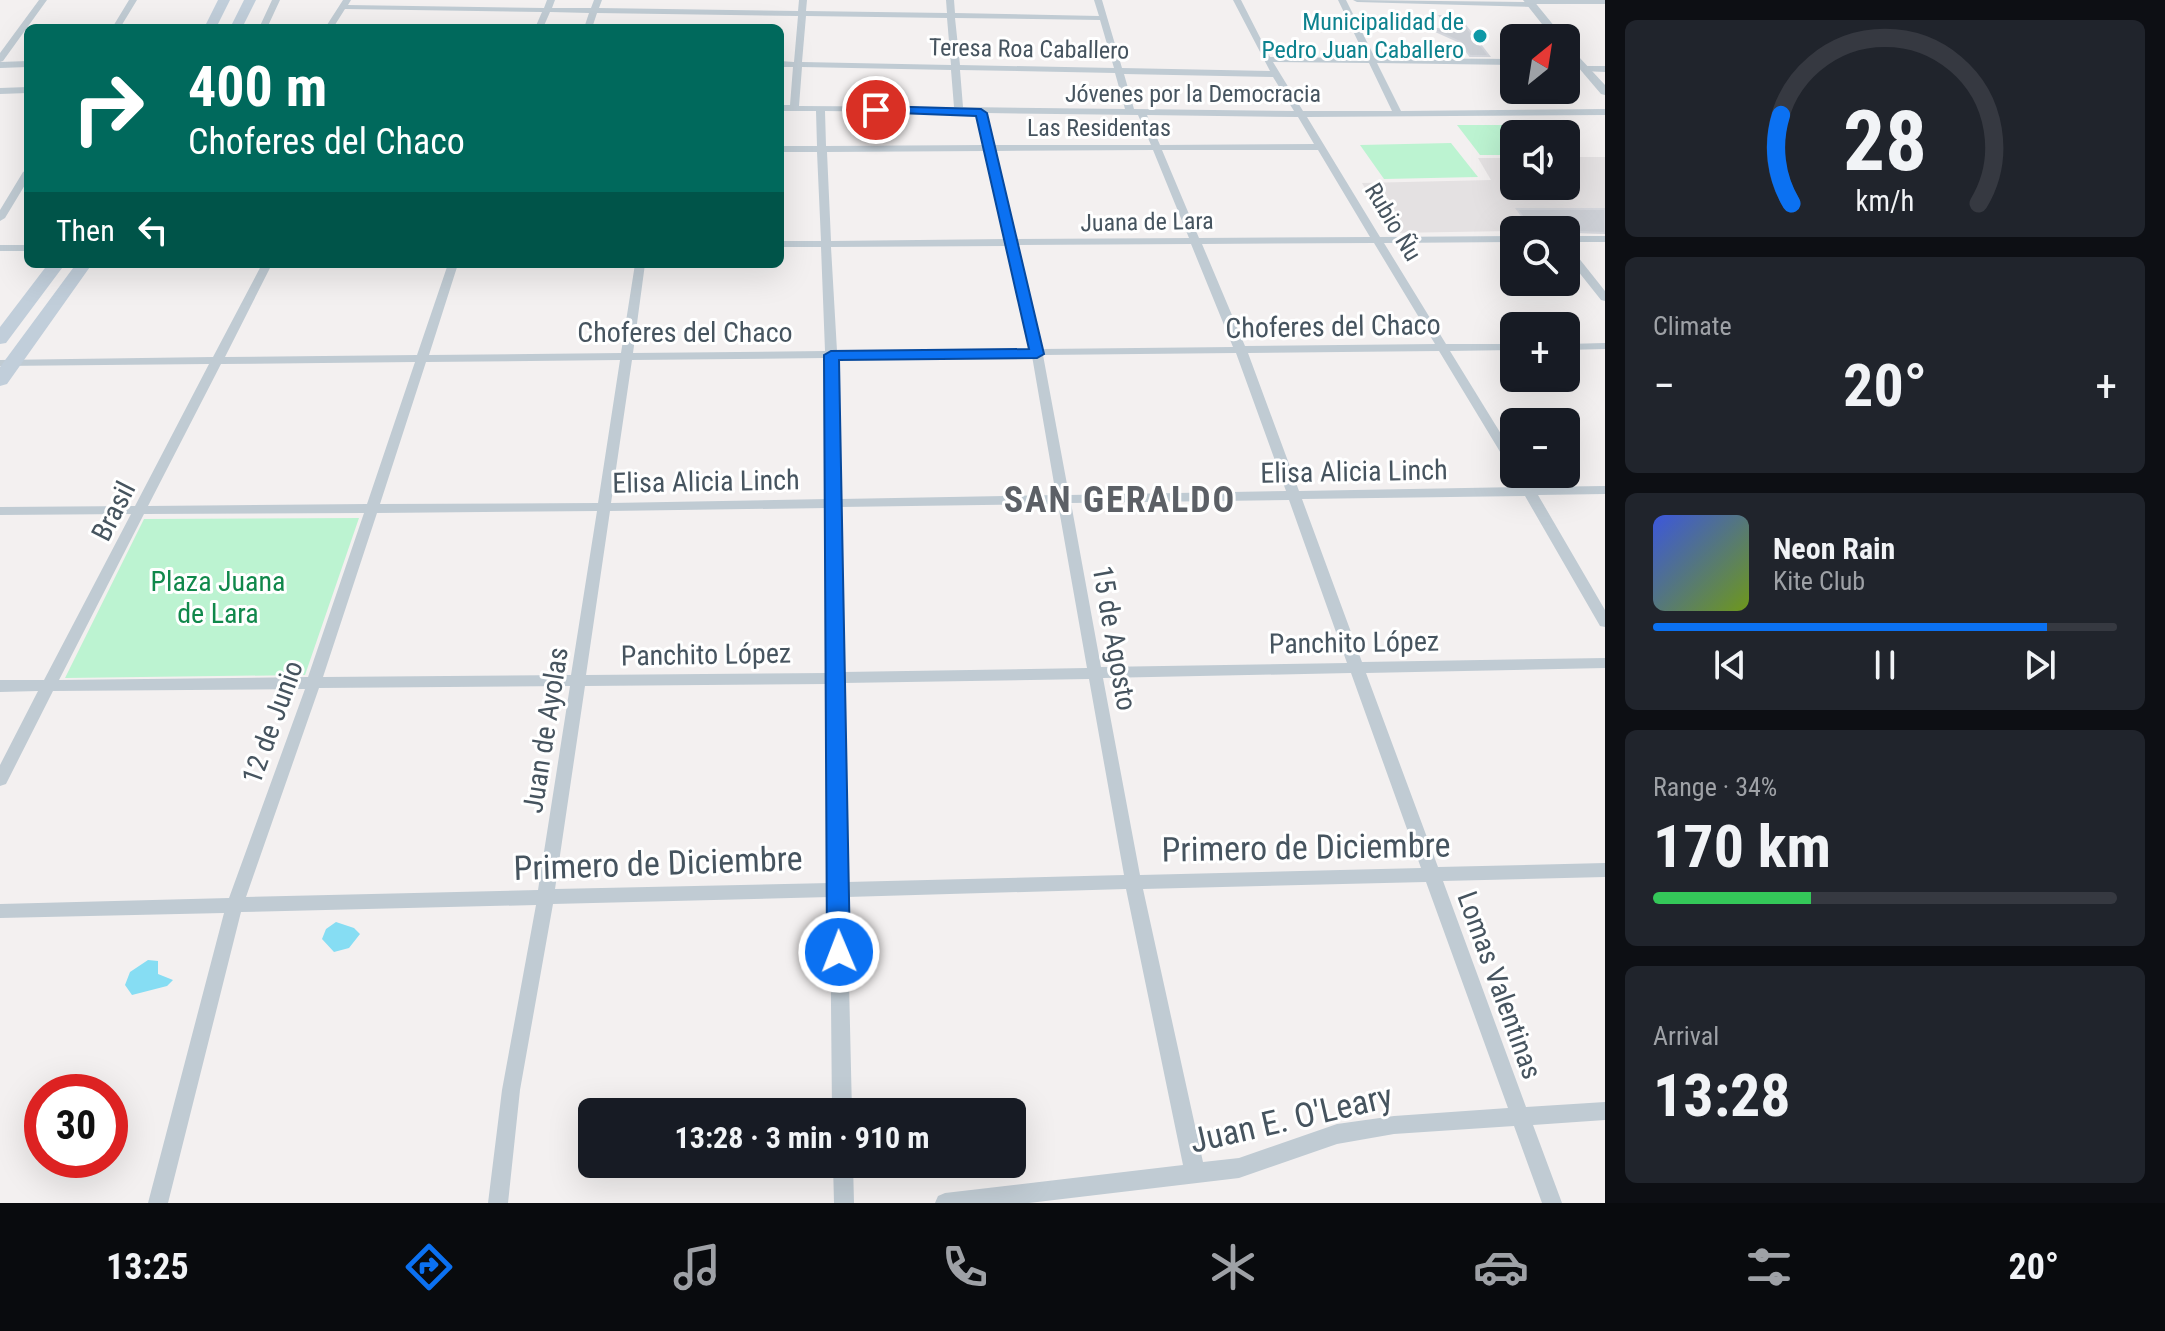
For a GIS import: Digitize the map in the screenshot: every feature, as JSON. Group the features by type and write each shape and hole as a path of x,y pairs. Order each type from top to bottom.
{"main road":[{"path":"212,24 224,0"},
{"path":"238,24 250,0"},
{"path":"0,339 54,268"},
{"path":"0,380 6,362 81,268"}],"street":[{"path":"26,24 43,0"},
{"path":"118,24 133,0"},
{"path":"265,24 276,0"},
{"path":"541,24 551,0"},
{"path":"589,24 598,0"},
{"path":"794,109 803,0"},
{"path":"950,0 959,111"},
{"name":"Lomas Valentinas","path":"1098,0 1119,71 1136,113 1155,148 1241,351 1552,1203"},
{"name":"Rubio Ñu","path":"1237,0 1267,59 1500,442"},
{"path":"1342,0 1398,114"},
{"path":"1357,0 1605,2"},
{"path":"1530,2 1548,24"},
{"path":"332,24 345,4 594,11 1104,18"},
{"path":"0,59 24,26"},
{"path":"1267,59 1500,62"},
{"path":"1580,62 1605,92"},
{"path":"0,65 24,64"},
{"name":"Teresa Roa Caballero","path":"784,64 1276,74"},
{"path":"1580,65 1605,69"},
{"path":"0,91 24,90"},
{"name":"Jóvenes por la Democracia","path":"784,108 981,113 1605,112"},
{"path":"820,109 831,355 842,1098"},
{"name":"15 de Agosto","path":"981,113 1037,354 1133,881 1195,1173"},
{"name":"Las Residentas","path":"784,149 1322,147"},
{"path":"0,218 24,179"},
{"name":"Juana de Lara","path":"784,244 1500,239"},
{"path":"1580,239 1605,239"},
{"path":"0,248 24,248"},
{"path":"1580,267 1605,298"},
{"name":"Brasil","path":"0,780 265,268"},
{"name":"12 de Junio","path":"158,1203 235,904 374,508 452,268"},
{"name":"Juan de Ayolas","path":"498,1203 511,1090 546,896 639,268"},
{"path":"1580,347 1605,346"},
{"name":"Choferes del Chaco","path":"6,362 1500,347"},
{"path":"1528,488 1605,622"},
{"name":"Elisa Alicia Linch","path":"0,511 606,507 1605,490"},
{"name":"Panchito López","path":"0,686 836,678 1605,663"},
{"name":"Primero de Diciembre","path":"0,911 1605,870"},
{"name":"Juan E. O'Leary","path":"945,1203 1239,1168 1337,1134 1519,1114 1605,1111"},
{"path":"843,1178 844,1203"}],"shaded area":[{"path":"1580,157 1605,157 1605,234 1580,233 1580,216 1500,216 1500,231 1391,233 1362,183 1491,180 1478,158 1500,158 1500,200 1580,200"}],"green space":[{"path":"1457,125 1500,125 1500,155 1480,155"},
{"path":"1451,143 1478,177 1384,179 1360,145"},
{"name":"Plaza Juana de Lara","path":"359,518 305,675 65,678 144,519"}],"water":[{"path":"336,922 354,928 360,934 349,948 334,952 322,939 326,929"},
{"path":"148,960 158,961 158,974 173,980 167,986 132,995 125,985 130,972"}],"building":[{"name":"Municipalidad de Pedro Juan Caballero","path":"1440,16 1458,16 1489,56 1470,56 1460,42 1431,29 1451,29"},
{"path":"1517,209 1605,209 1605,233 1580,232 1580,216 1522,216"}],"place":[{"name":"Municipalidad de Pedro Juan Caballero","path":"1480,36"}],"district":[{"name":"SAN GERALDO","path":"1120,499"}],"route":[{"path":"839,952 831,355 1037,354 981,113 876,110"}]}
